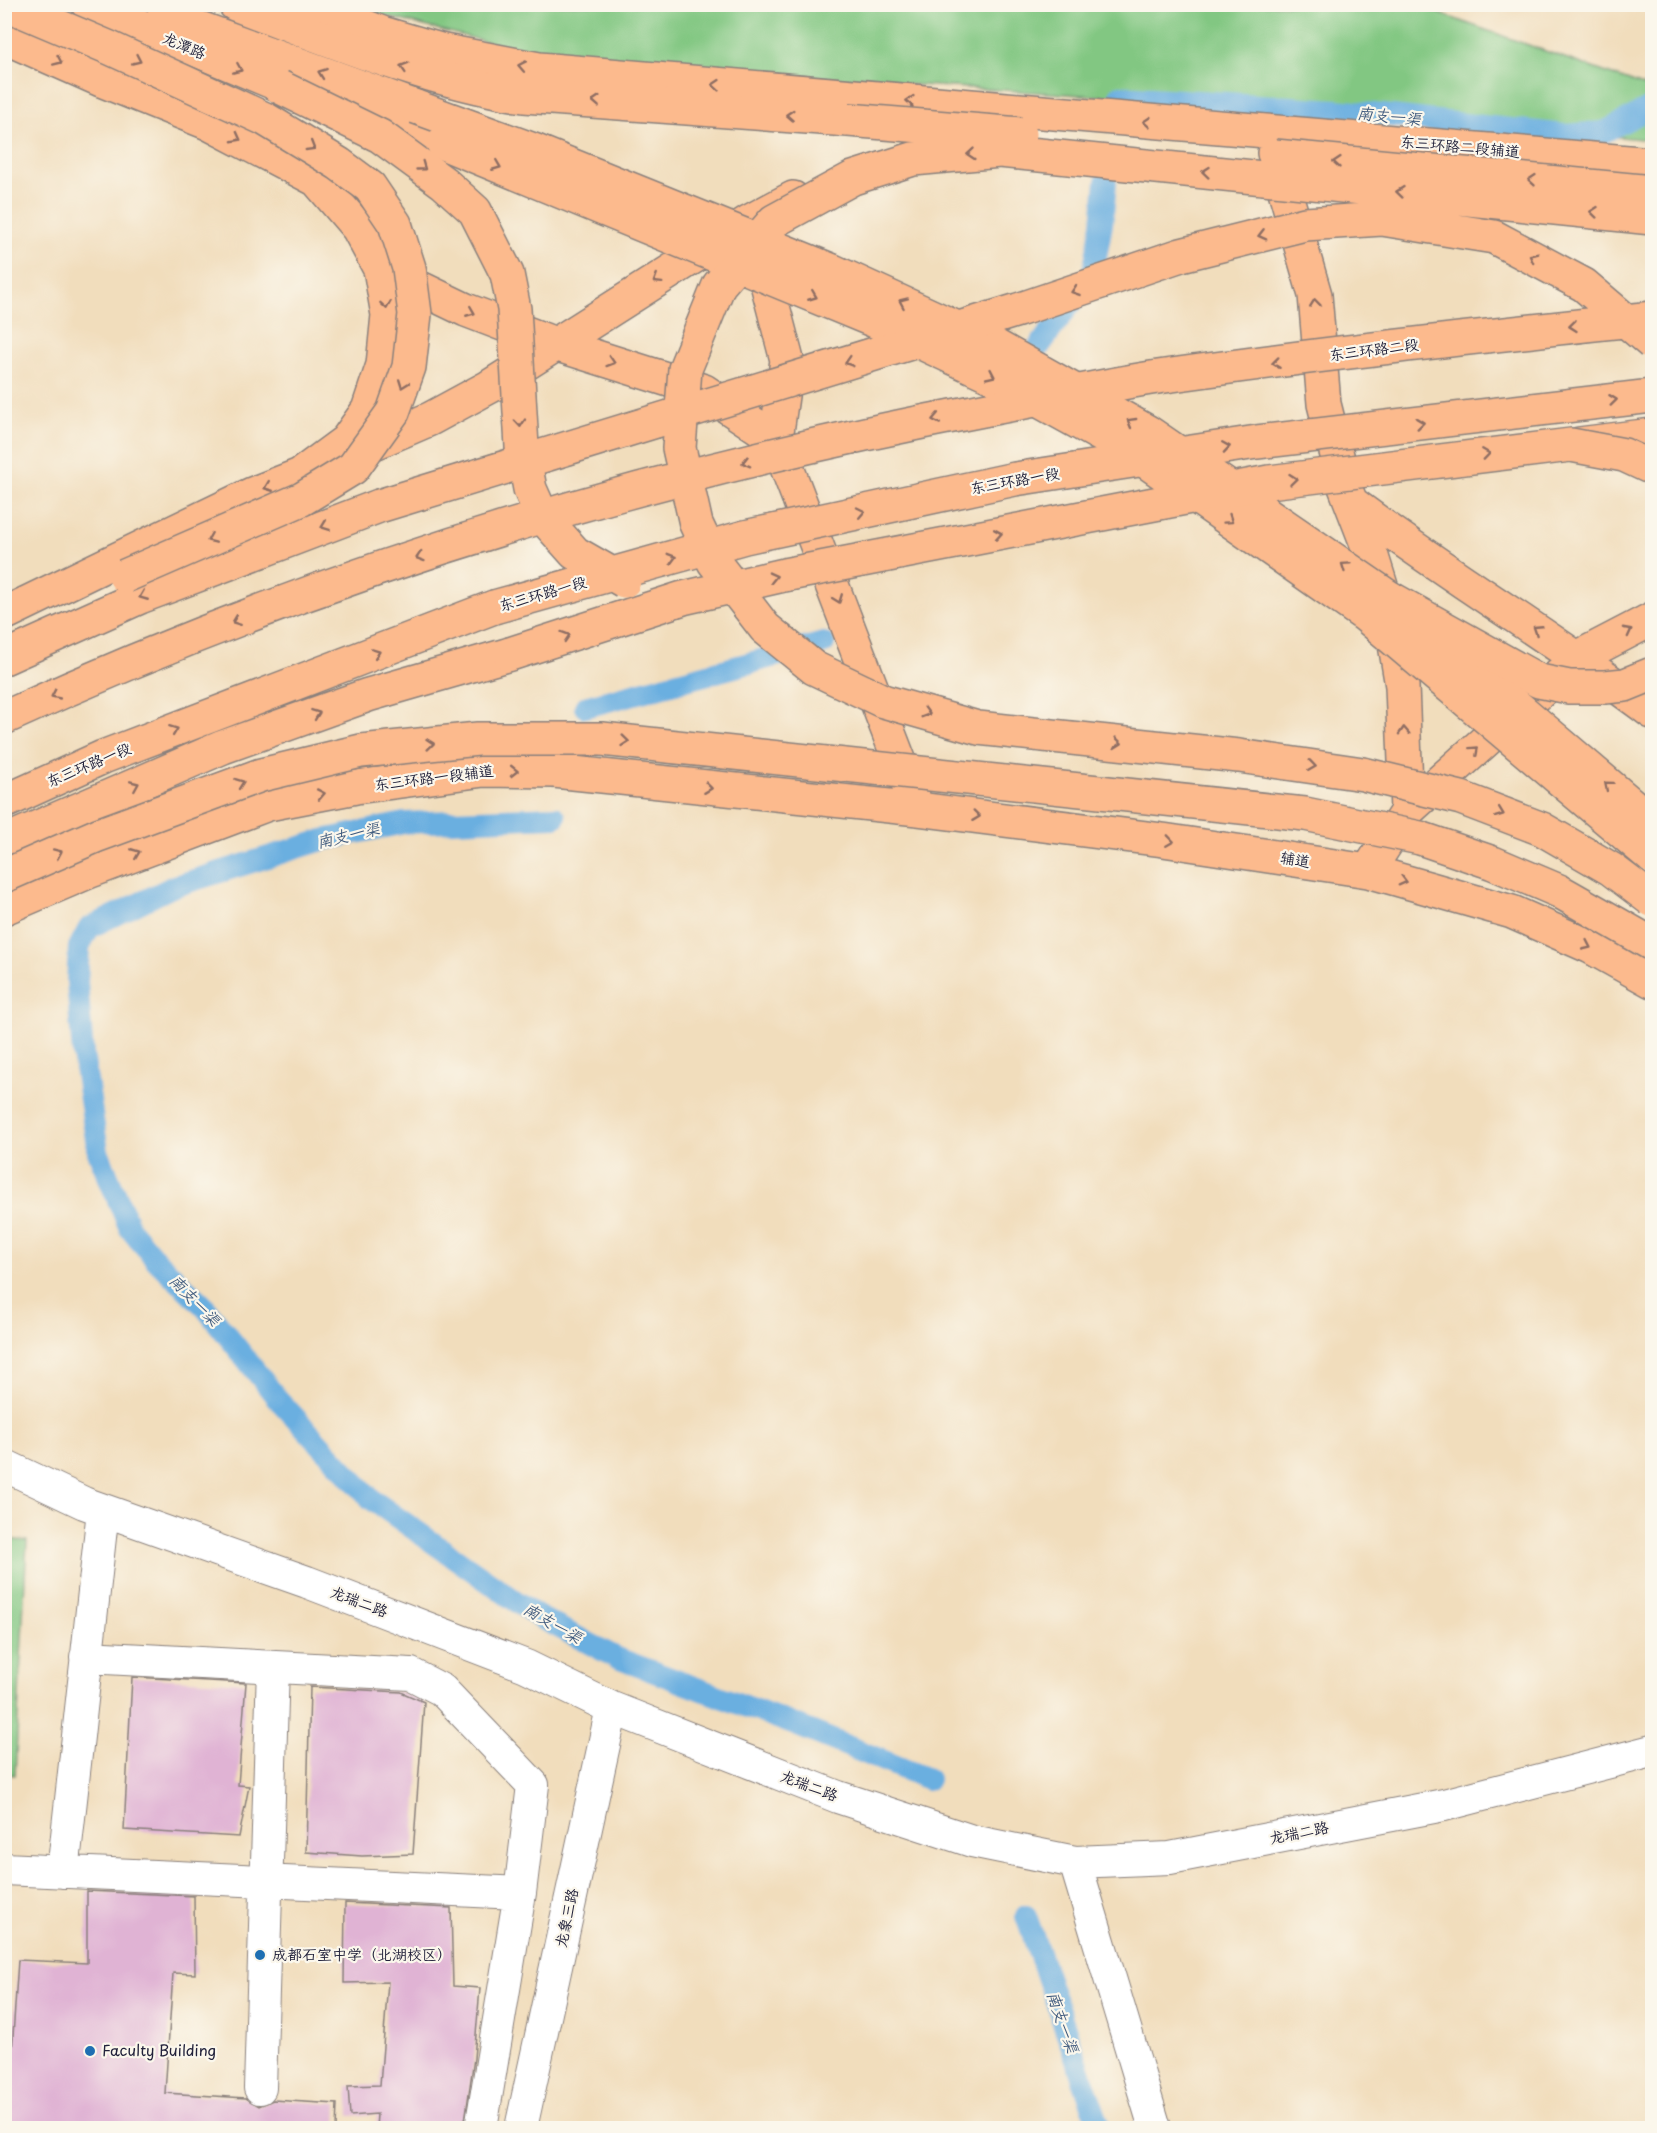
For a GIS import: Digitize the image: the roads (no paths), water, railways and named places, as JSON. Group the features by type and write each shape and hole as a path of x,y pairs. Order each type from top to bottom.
{"main road":[{"path":"4,648 125,576 302,499 352,468 393,412 409,367 415,314 409,268 395,224 370,188 339,164 265,119 110,48 6,4"},
{"name":"龙潭路","path":"88,4 280,87"},
{"path":"235,4 390,63 474,88 524,96 1190,148 1653,192"},
{"name":"东三环路二段辅道","path":"306,4 382,33 434,48 539,69 1653,164"},
{"path":"153,9 536,151 833,271 992,344 1148,432 1390,598 1539,681 1569,687 1605,687 1625,685 1653,674"},
{"path":"4,37 101,80 208,123 317,180 358,228 380,269 388,315 383,365 368,410 346,441 300,475"},
{"path":"280,87 380,136 444,183 474,211 507,274 514,309 522,447 530,489 542,516 575,553 625,581 683,598"},
{"path":"280,87 443,143 875,321 1007,382 1114,442 1365,615 1653,857"},
{"path":"4,614 252,494 430,419 489,387 750,221 818,184 987,107"},
{"path":"1268,131 1315,295 1324,404 1345,487 1353,504 1390,615 1402,686 1407,811"},
{"path":"1653,218 1000,151 913,159 853,178 774,221 719,285 685,369 679,448 696,524 714,562 765,628 814,668 883,700 978,728 1239,756 1363,774 1461,798 1542,828 1611,869 1653,900"},
{"path":"4,658 140,597 379,506 1018,310 1181,255 1305,224 1382,219 1494,237 1584,285 1653,343"},
{"path":"750,221 787,360 776,439 918,809"},
{"path":"380,269 466,310 555,344 704,392 776,439"},
{"name":"东三环路二段","path":"4,718 72,687 238,620 486,536 637,490 854,435 1148,379 1653,318"},
{"name":"东三环路一段","path":"4,802 103,757 494,608 745,537 1015,479 1268,441 1653,396"},
{"path":"4,842 223,747 368,695 510,654 683,598 907,550 1269,482 1653,435"},
{"path":"1571,445 1624,455 1653,468"},
{"path":"1353,504 1400,539 1579,657 1653,712"},
{"path":"1390,598 1653,822"},
{"path":"1368,871 1407,811 1579,657 1653,619"},
{"path":"4,876 98,835 261,775 361,751 478,739 602,739 1305,814 1420,838 1493,863 1559,891 1653,944"},
{"name":"东三环路一段辅道","path":"4,908 128,856 268,804 356,787 484,770 554,771 918,809"},
{"name":"辅道","path":"918,809 1163,840 1368,871 1512,912 1591,947 1653,981"}],"street":[{"name":"龙瑞二路","path":"4,1466 103,1510 307,1582 526,1665 612,1708 849,1801 972,1841 1075,1862 1170,1858 1444,1805 1653,1751"},
{"path":"63,1872 103,1510"},
{"path":"86,1657 411,1674 442,1690 533,1785 520,1893 481,2128"},
{"path":"260,2088 273,1667"},
{"name":"龙象三路","path":"521,2128 612,1708"},
{"path":"1075,1862 1155,2128"},
{"path":"4,1869 520,1893"}],"waterway":[{"name":"南支一渠","path":"1120,96 1336,110 1565,135 1604,132 1652,107"},
{"name":"南支一渠","path":"1022,370 1093,273 1102,224 1106,182"},
{"name":"南支一渠","path":"585,707 824,643"},
{"name":"南支一渠","path":"555,817 404,823 323,840 172,887 89,928 79,947 77,982 83,1054 98,1152 130,1229 157,1261 204,1306 276,1397 371,1499 537,1616 617,1658 798,1726 928,1779"},
{"name":"南支一渠","path":"1026,1916 1100,2128"}],"place":[{"name":"成都石室中学（北湖校区）","path":"260,1955"},
{"name":"Faculty Building","path":"90,2051"}]}
